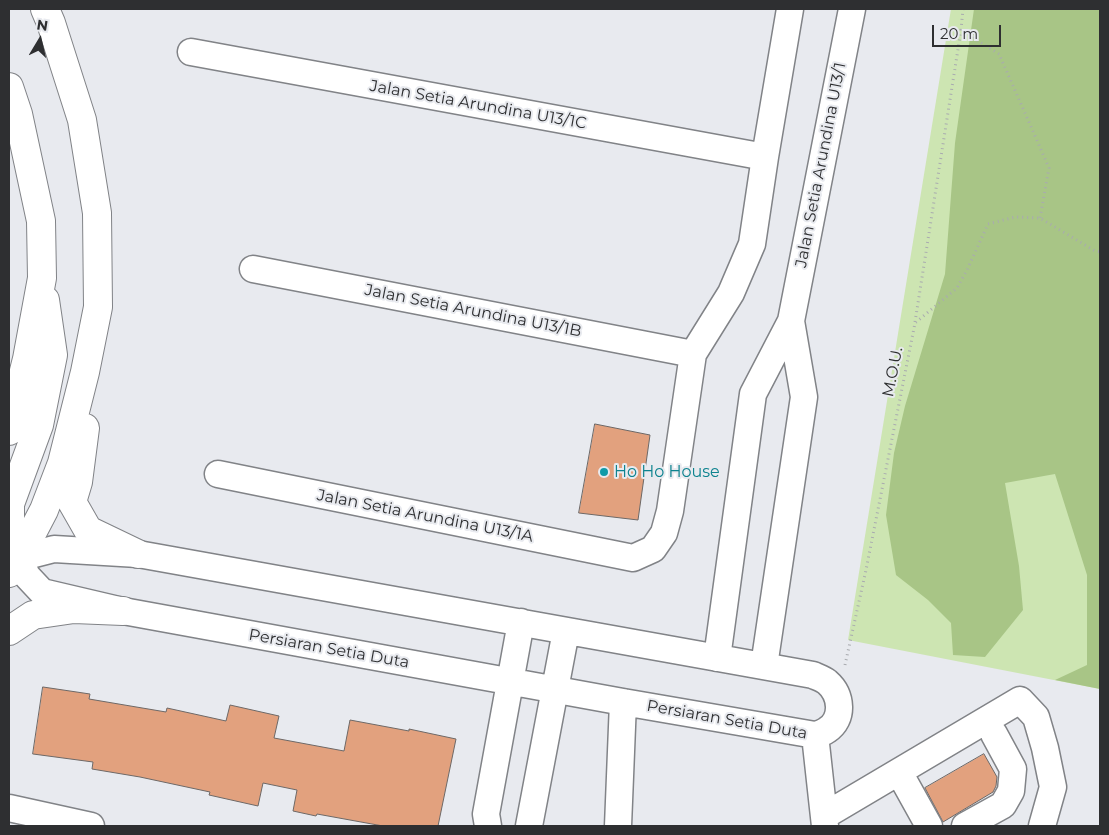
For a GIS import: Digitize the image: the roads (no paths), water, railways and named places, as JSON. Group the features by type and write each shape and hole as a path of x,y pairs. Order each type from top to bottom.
{"main road":[{"path":"12,564 44,510 62,463 85,372 98,307 97,213 82,120 45,9"},
{"path":"9,87 18,114 41,221 42,278 53,355 39,425 10,504 12,564"},
{"path":"9,431 27,359 42,278"},
{"path":"85,372 85,438 78,482 72,502 88,530 138,554"},
{"path":"9,631 33,615 74,609 123,611"}],"street":[{"path":"693,354 731,294 752,244 790,9"},
{"name":"Jalan Setia Arundina U13/1","path":"791,321 852,9"},
{"name":"Jalan Setia Arundina U13/1C","path":"191,52 765,157"},
{"name":"Jalan Setia Arundina U13/1B","path":"253,269 693,354"},
{"path":"717,658 754,394 791,321"},
{"path":"764,666 804,397 791,321"},
{"name":"Jalan Setia Arundina U13/1A","path":"218,474 633,558 653,549 664,533 670,512 693,354"},
{"name":"Persiaran Setia Duta","path":"54,549 138,554 813,675 826,681 835,690 840,704 836,720 826,730 815,735 510,682 123,611 42,592 12,564 54,549"},
{"path":"488,826 486,814 521,622"},
{"path":"529,826 566,631"},
{"path":"815,735 824,821 899,772 1020,700 1036,717 1046,748 1053,787 1042,826"},
{"path":"618,826 623,702"},
{"path":"965,826 1002,805 1010,791 1013,769 994,734"},
{"path":"899,772 929,826"},
{"path":"9,808 91,826"}],"place":[{"name":"Ho Ho House","path":"604,472"}]}
